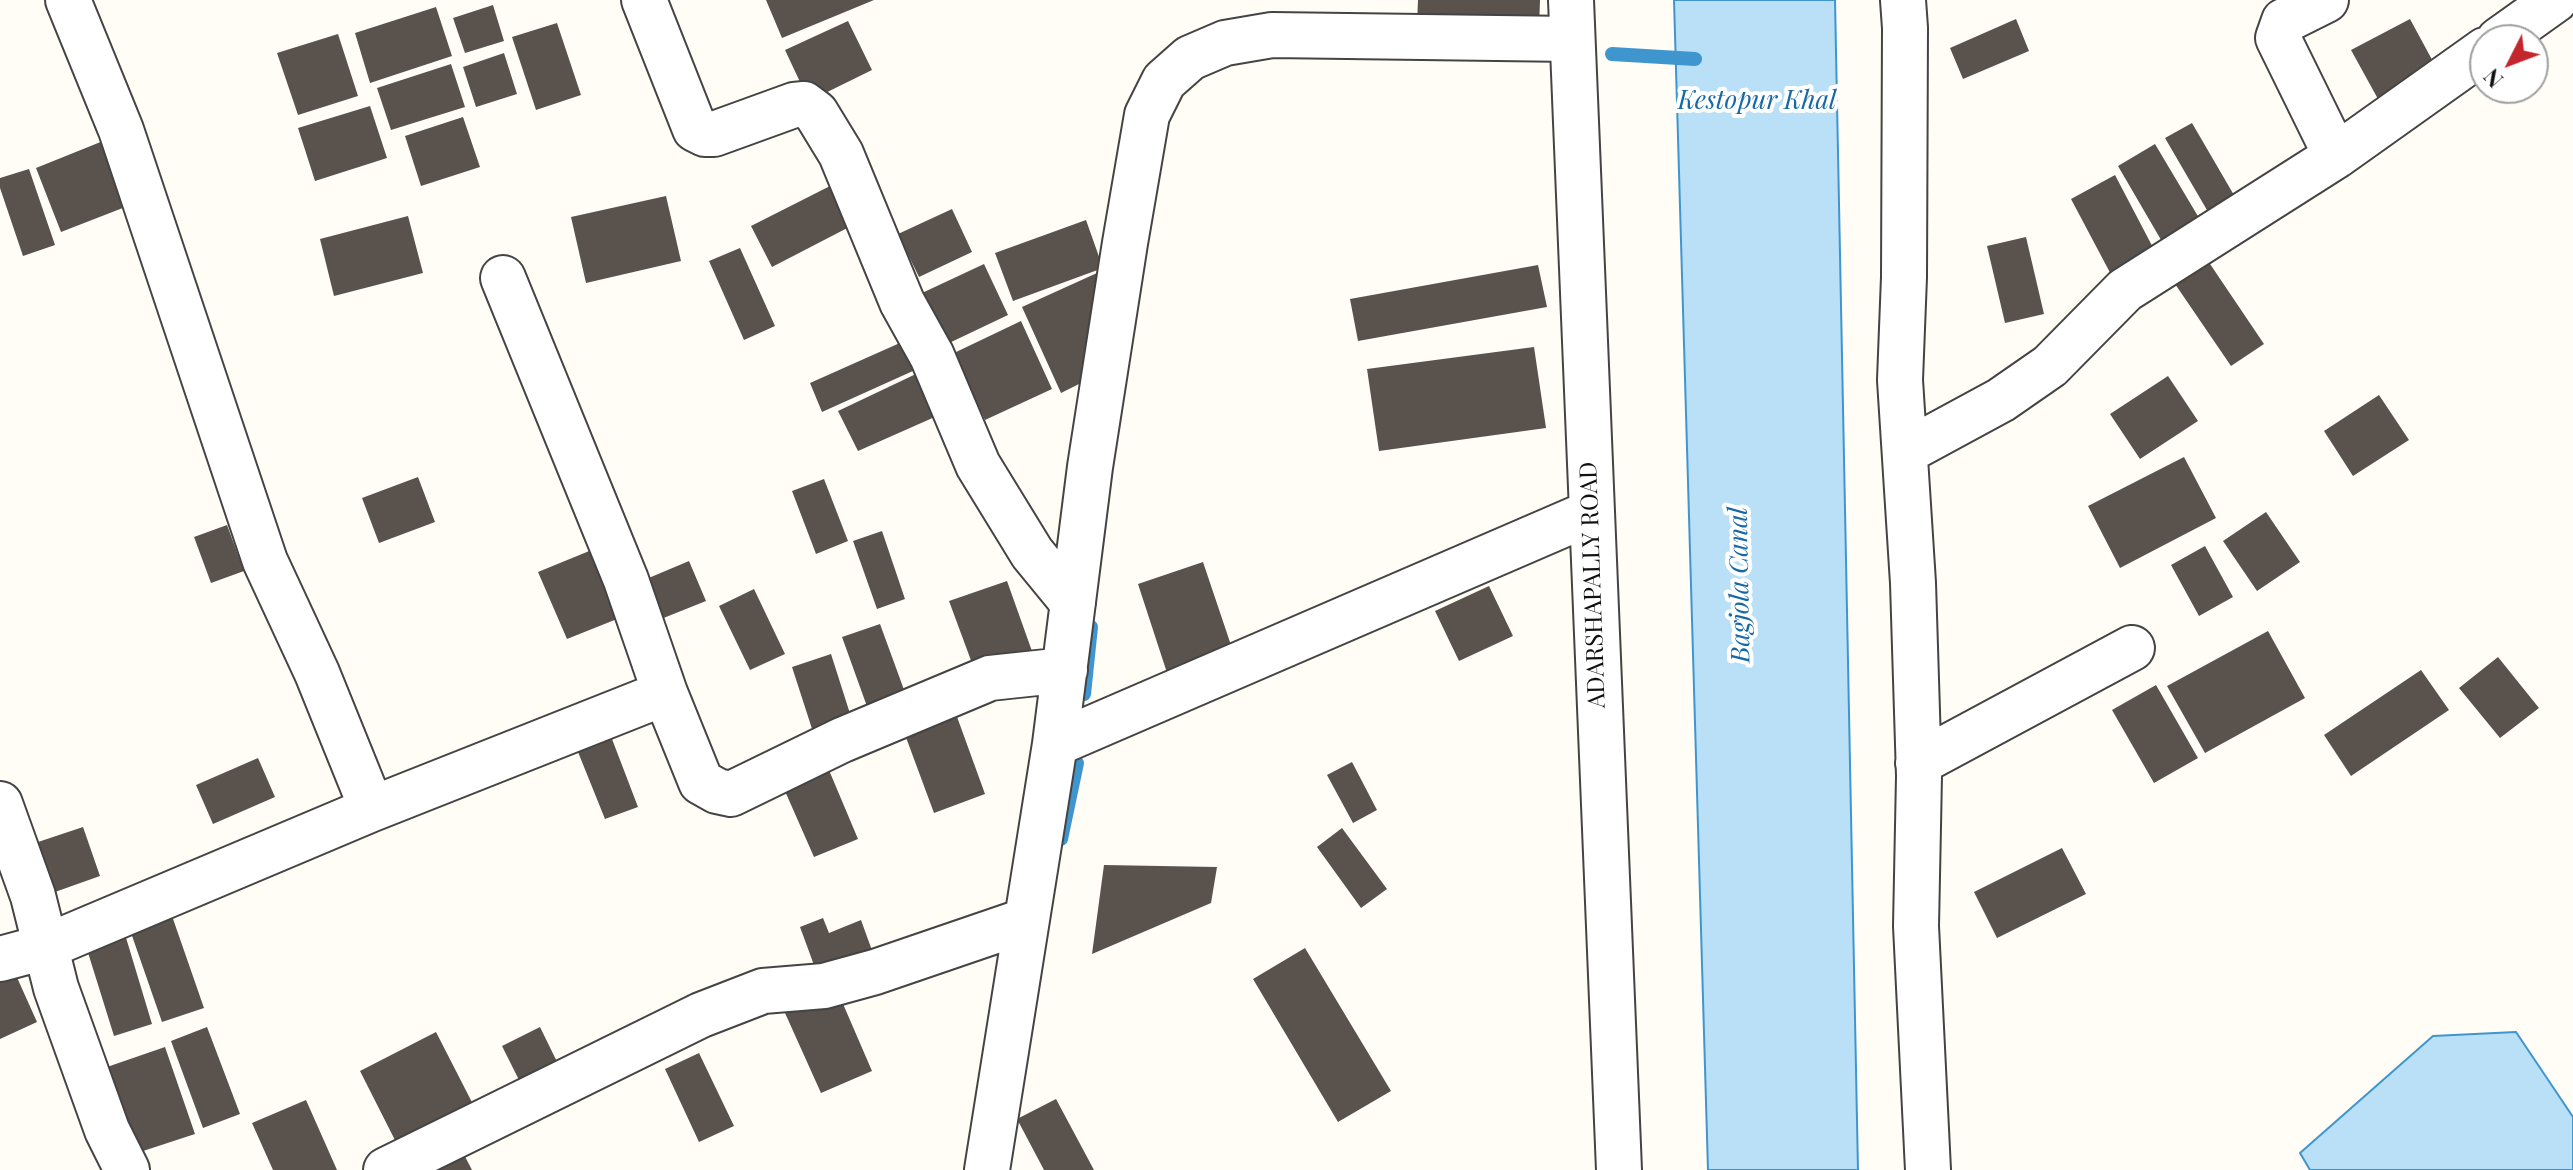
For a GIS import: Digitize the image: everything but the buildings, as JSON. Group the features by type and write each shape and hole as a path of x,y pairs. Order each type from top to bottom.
{"street":[{"path":"68,0 121,130 265,561 317,673 372,809"},
{"path":"644,0 695,129 714,134 794,105 804,104 816,113 841,154 902,302 932,356 978,465 1032,553 1073,603"},
{"path":"1903,0 1900,380 1913,583 1918,763 1916,926 1928,1170"},
{"path":"2326,0 2284,21 2278,38 2336,156"},
{"path":"2521,24 2555,0"},
{"path":"987,1170 1055,744 1090,467 1147,115 1164,81 1190,58 1225,43 1272,35 1571,20"},
{"name":"ADARSHAPALLY ROAD","path":"1571,20 1619,1170"},
{"path":"1905,452 2001,400 2050,366 2125,290 2336,156 2469,61"},
{"path":"503,278 626,580 665,693 701,782 717,791 731,794 842,740 990,678 1065,670"},
{"path":"1055,744 1590,513"},
{"path":"1918,763 2132,648"},
{"path":"0,959 45,947 372,809 665,693"},
{"path":"0,804 33,896 56,988 107,1130 127,1170"},
{"path":"386,1170 701,1015 763,991 824,986 875,972 1027,920"}],"water":[{"name":"Kestopur Khal","path":"1674,0 1835,0 1858,1170 1708,1170"},
{"path":"2516,1032 2573,1117 2573,1170 2310,1170 2300,1153 2433,1036"}],"waterway":[{"path":"1612,54 1695,59"},
{"path":"1084,694 1091,627"},
{"path":"1061,839 1077,763"}],"water label":[{"name":"Bagjola Canal","path":"1740,585"}]}
